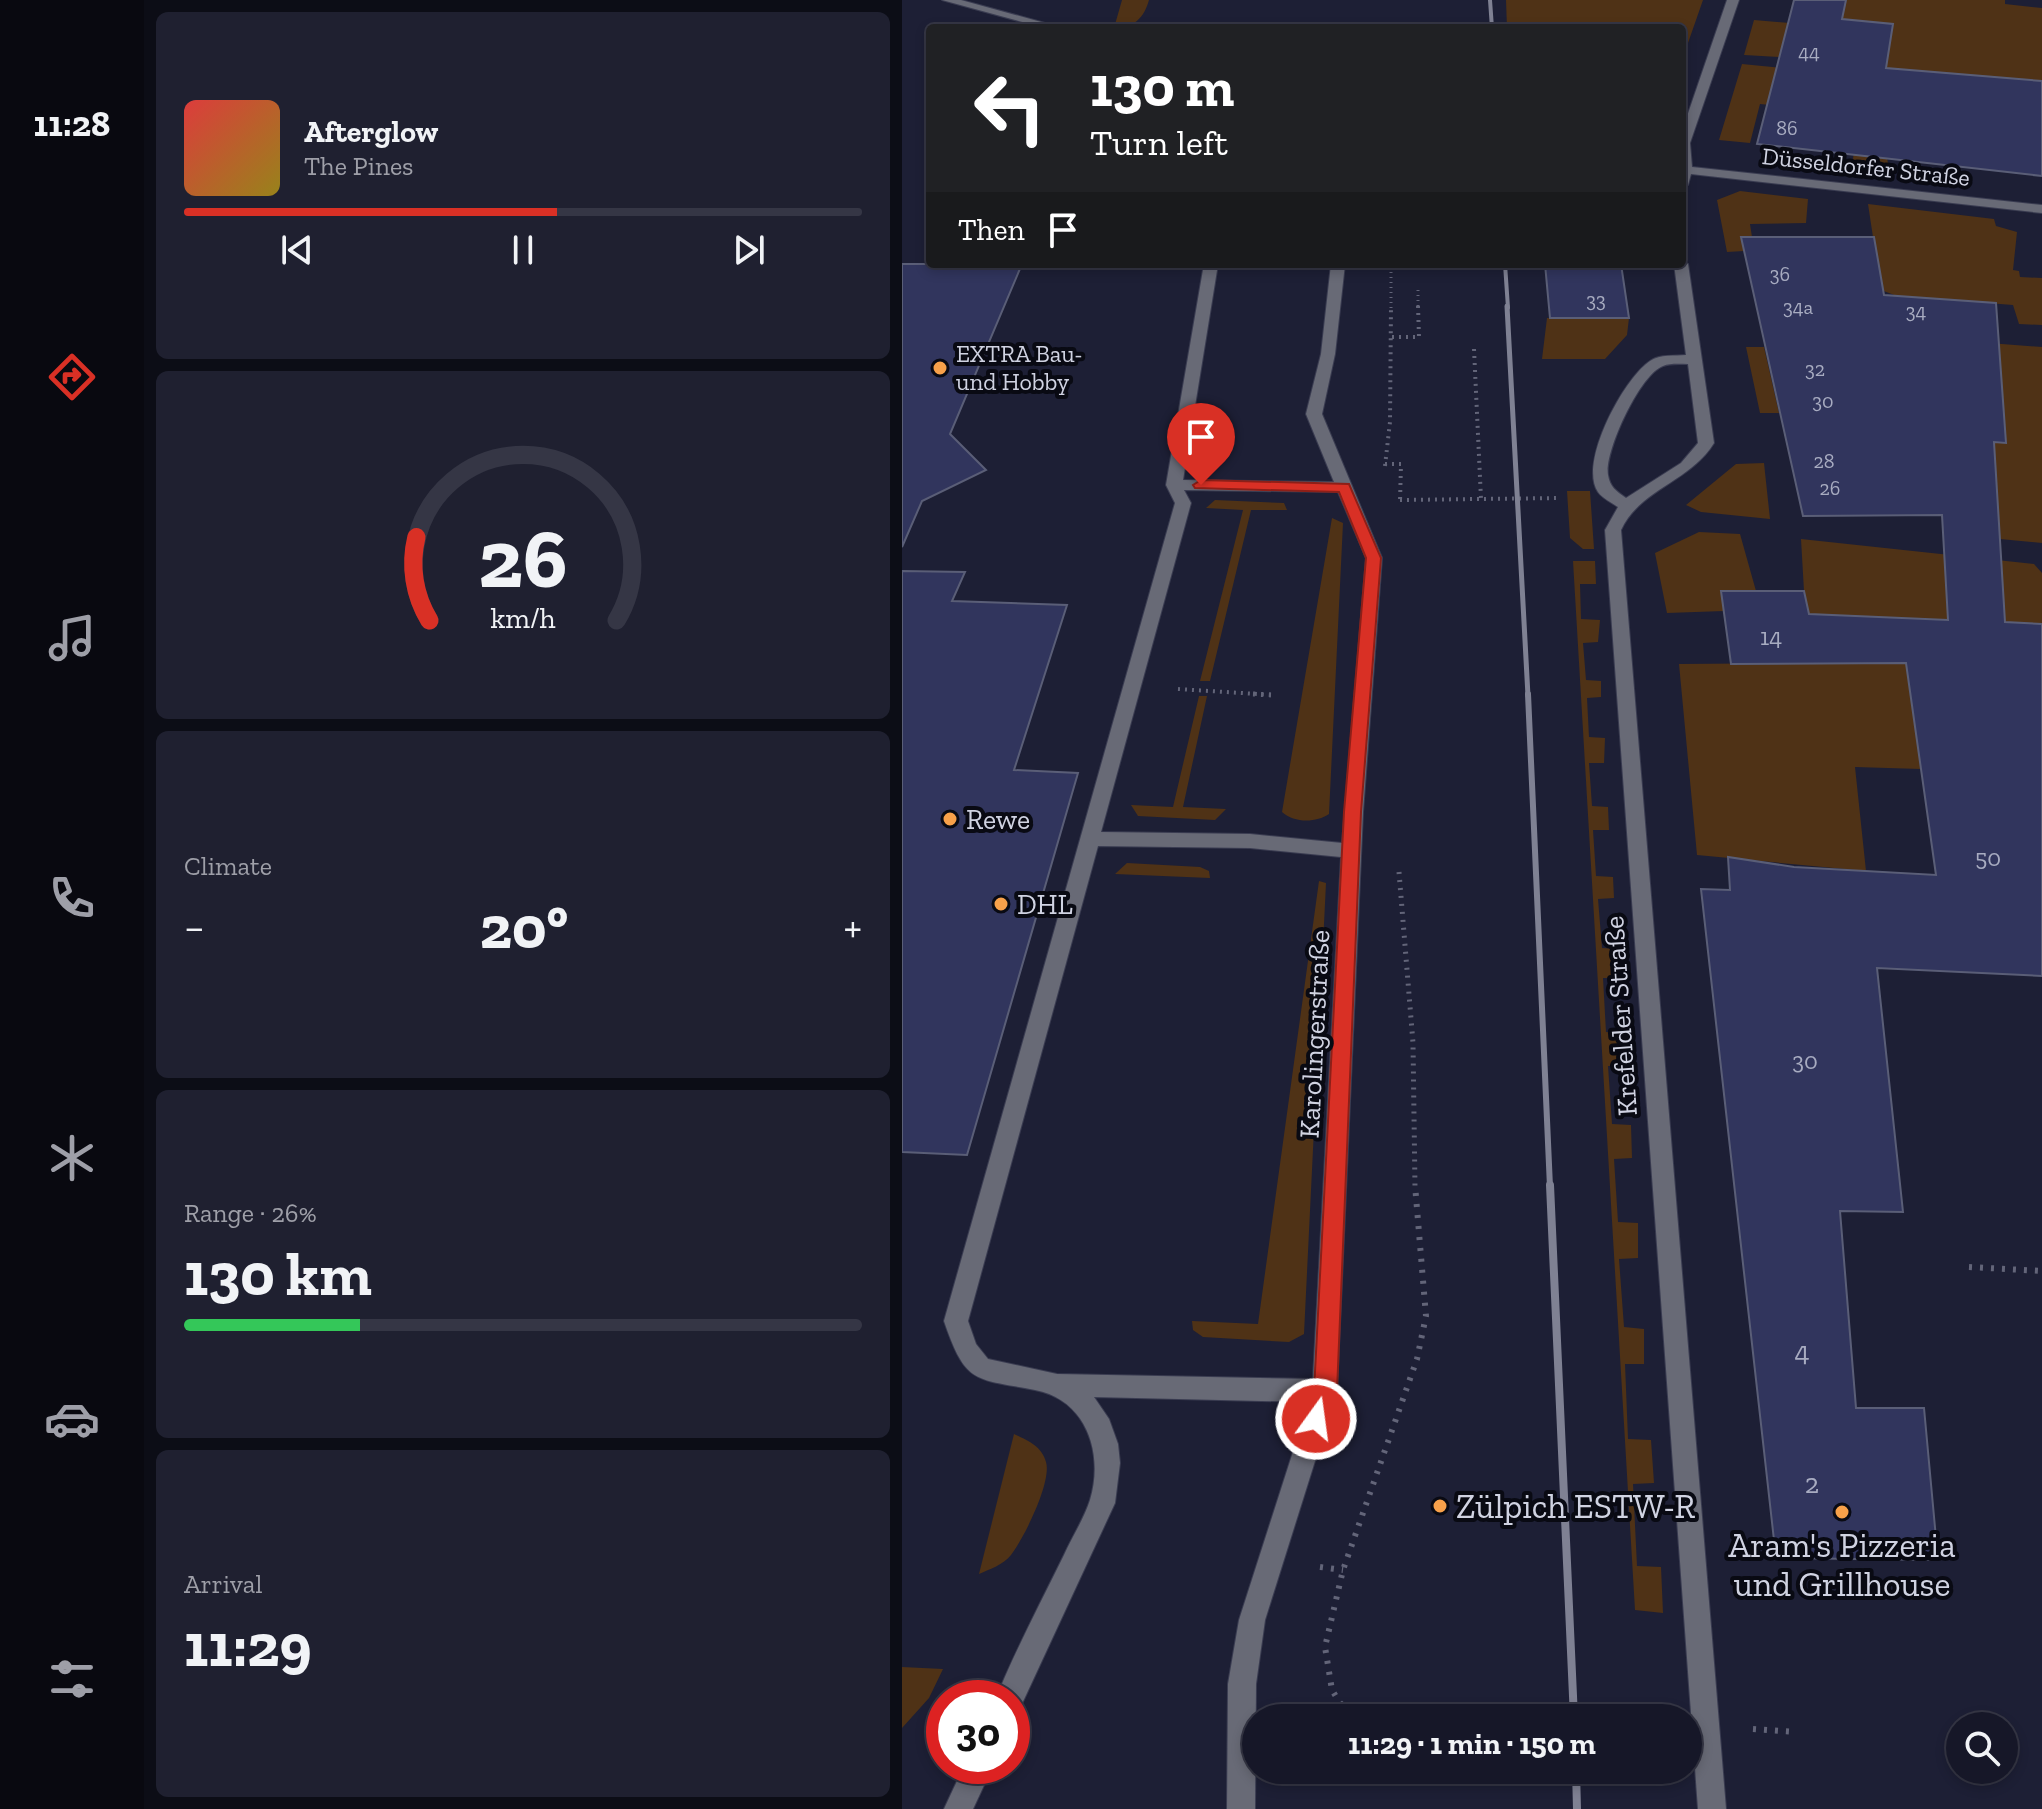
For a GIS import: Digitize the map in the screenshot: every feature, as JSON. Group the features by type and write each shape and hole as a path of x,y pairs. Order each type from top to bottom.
{"street":[{"path":"948,0 1041,24"},
{"path":"1686,137 1733,0"},
{"name":"Düsseldorfer Straße","path":"1686,170 2042,209"},
{"path":"1210,268 1174,485 1183,503 956,1321 960,1337 980,1368 1058,1385 1325,1391"},
{"name":"Karolingerstraße","path":"1241,1809 1242,1684 1252,1620 1325,1391 1351,851 1374,558 1314,414 1328,354 1338,268"},
{"path":"1682,268 1706,428 1703,451 1697,459 1627,506 1605,491 1602,482 1598,461 1606,436 1643,375 1653,365 1660,361 1695,359"},
{"path":"1174,485 1344,487"},
{"name":"Krefelder Straße","path":"1627,506 1617,516 1613,530 1712,1809"},
{"path":"1091,839 1250,841 1351,851"},
{"path":"1018,1680 1102,1503 1107,1484 1105,1433 1085,1405 1058,1385"},
{"path":"958,1809 970,1784"}],"path":[{"path":"1383,475 1392,337 1391,268"},
{"path":"1392,337 1419,337 1418,290"},
{"path":"1474,349 1481,499"},
{"path":"1385,464 1401,464 1400,500 1559,498"},
{"path":"1133,687 1273,695"},
{"path":"1341,1704 1332,1690 1325,1664 1325,1647 1343,1570 1417,1359 1426,1316 1413,1159 1413,1043 1399,871"},
{"path":"1969,1267 2042,1271"}],"shaded area":[{"path":"1122,0 1149,0 1137,21 1115,24"},
{"path":"1506,0 1703,0 1688,43 1686,24 1507,24"},
{"path":"1831,0 2005,0 2005,4 2042,8 2042,149 1882,122 1889,171 1852,167 1856,135 1811,109 1760,104 1750,143 1719,140 1742,64 1874,77 1924,72 1856,65 1786,32 1779,57 1744,55 1754,20 1892,32 1893,24 1842,21"},
{"path":"1740,191 1808,199 1806,223 1750,224 1752,237 1741,237 1744,251 1727,252 1717,200"},
{"path":"1868,204 1994,219 1996,226 2017,232 2013,270 2019,271 2020,277 2042,278 2042,325 2019,324 2013,305 1897,296 1881,290"},
{"path":"1547,318 1629,318 1627,335 1605,359 1542,359"},
{"path":"1860,333 2042,347 2042,543 2000,539 1998,516 1944,438 2005,443"},
{"path":"1746,347 1764,347 1779,413 1760,413"},
{"path":"1764,463 1770,519 1701,512 1686,505 1736,464"},
{"path":"1567,491 1590,491 1594,549 1583,549 1570,538"},
{"path":"1215,500 1284,503 1287,510 1251,510 1210,681 1200,681 1243,510 1206,508"},
{"path":"1332,518 1343,523 1329,814 1305,820 1282,812"},
{"path":"1699,532 1740,534 1756,591 1724,611 1667,613 1655,553"},
{"path":"1801,539 2034,564 2042,573 2042,624 1899,618 1921,769 1855,767 1866,871 1697,855 1679,664 1819,663 1804,591"},
{"path":"1573,561 1595,561 1596,584 1580,584 1581,619 1600,620 1598,642 1583,643 1586,680 1601,681 1601,697 1587,698 1589,737 1605,738 1604,763 1589,763 1592,806 1608,807 1609,830 1593,830 1596,876 1613,877 1614,898 1598,899 1602,948 1619,949 1620,978 1603,978 1606,1032 1625,1033 1626,1066 1608,1066 1612,1124 1631,1125 1632,1158 1614,1159 1618,1222 1638,1223 1638,1258 1619,1259 1624,1327 1644,1329 1644,1364 1625,1364 1628,1439 1651,1440 1654,1483 1633,1484 1637,1566 1661,1567 1663,1613 1635,1610"},
{"path":"1199,696 1207,696 1183,807 1226,809 1215,820 1138,816 1131,805 1173,807"},
{"path":"1127,863 1200,867 1209,871 1210,878 1115,874"},
{"path":"1319,881 1326,883 1304,1334 1289,1342 1203,1337 1193,1330 1192,1321 1258,1324"},
{"path":"1014,1434 1041,1452 1046,1462 1045,1483 1023,1536 1011,1555 979,1574"},
{"path":"902,1667 943,1669 938,1680 926,1680 926,1701 902,1728"}],"building":[{"path":"1794,0 1846,0 1842,19 1893,24 1886,68 2042,81 2042,176 1757,144"},
{"path":"1741,237 1874,237 1884,295 1996,303 2006,443 1994,442 2005,622 2042,624 2042,976 1877,968 1903,1212 1840,1211 1856,1408 1924,1408 1938,1560 1776,1558 1701,889 1730,890 1728,857 1794,867 1936,875 1906,663 1731,664 1721,591 1804,591 1809,614 1948,620 1942,515 1803,516"},
{"name":"EXTRA Bau- und Hobby","path":"902,264 926,264 926,268 1020,268 950,434 986,470 922,501 902,547"},
{"path":"1545,268 1622,268 1629,318 1550,318"},
{"name":"Rewe","path":"902,571 965,572 952,601 1067,605 1014,770 1078,773 967,1155 902,1152"}],"railway":[{"path":"1490,0 1492,24"},
{"path":"1505,268 1508,308"},
{"path":"1507,306 1528,696"},
{"path":"1528,694 1550,1187"},
{"path":"1550,1185 1573,1704"},
{"path":"1576,1784 1577,1809"}],"place":[{"name":"EXTRA Bau- und Hobby","path":"940,368"},
{"name":"Rewe","path":"950,819"},
{"name":"DHL","path":"1001,904"},
{"name":"Zülpich ESTW-R","path":"1440,1506"},
{"name":"Aram's Pizzeria und Grillhouse","path":"1842,1512"}],"route":[{"path":"1201,485 1344,487 1374,558 1353,812 1325,1391 1316,1419"}]}
